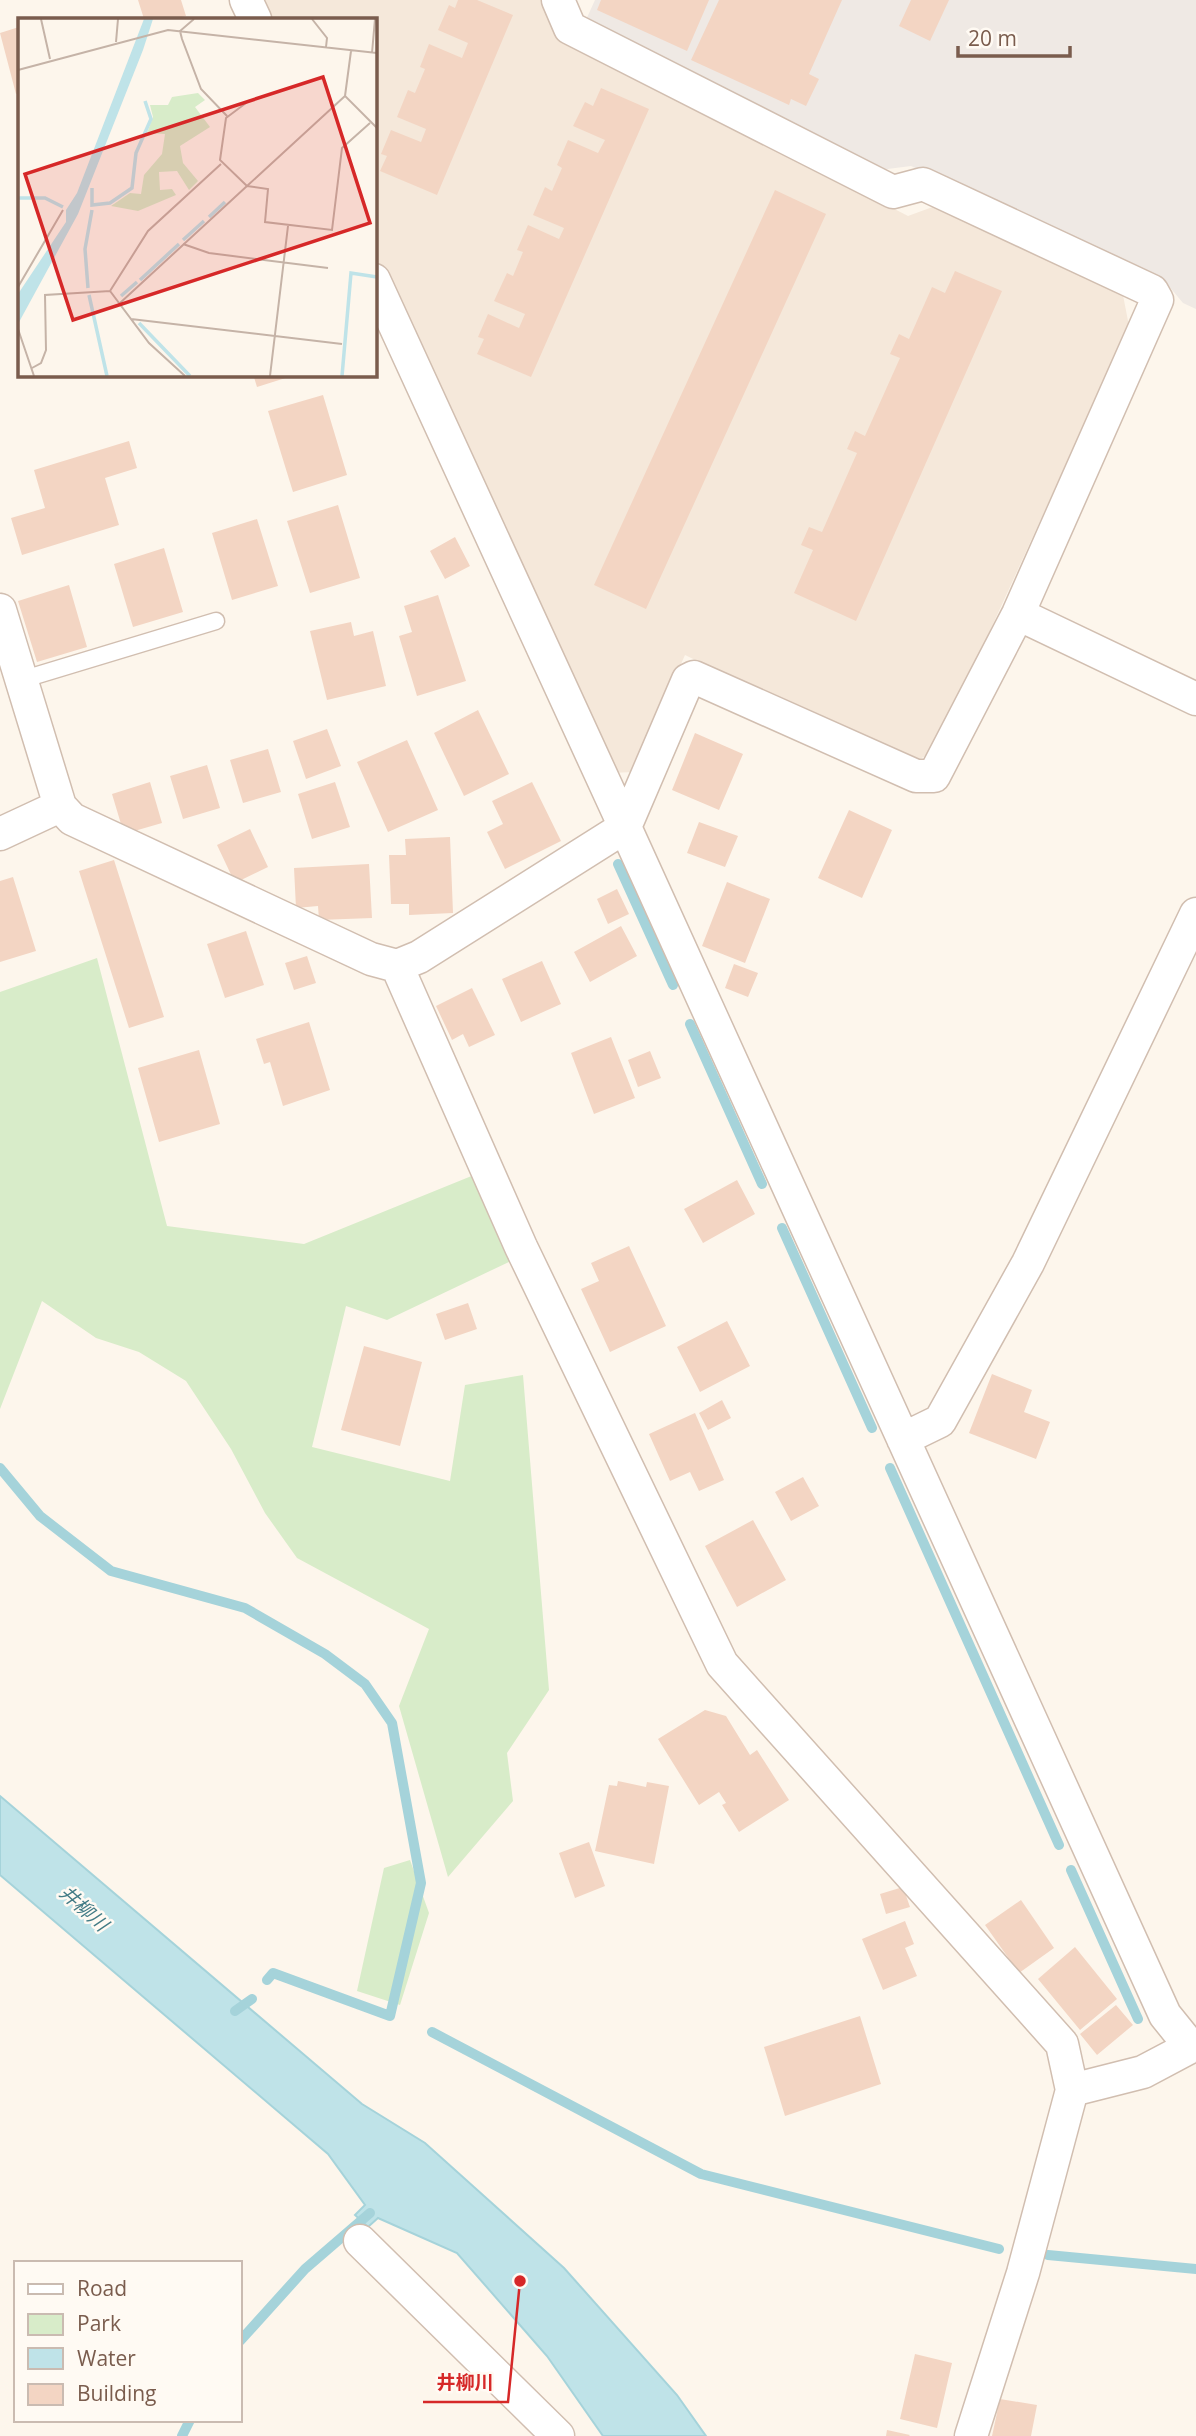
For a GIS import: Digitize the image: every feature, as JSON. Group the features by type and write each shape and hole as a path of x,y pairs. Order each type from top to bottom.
{"street":[{"path":"246,0 255,18"},
{"path":"0,610 60,806 72,819 371,959 397,966 419,957 625,827 688,680 694,677 916,776 934,776 1018,614 1157,300 1152,291 923,184 893,192 570,28 558,0"},
{"path":"376,284 1164,2015 1193,2045 1143,2072 1072,2090"},
{"path":"1018,614 1196,699"},
{"path":"0,834 60,806"},
{"path":"903,1439 940,1421 1021,1276 1196,914"},
{"path":"397,966 521,1247 722,1664 1062,2044 1072,2090 1023,2273 971,2436"},
{"path":"360,2241 558,2436"}],"lane":[{"path":"21,680 216,621"}],"shaded area":[{"path":"258,0 544,0 563,37 908,216 938,205 1122,290 1129,326 935,751 910,764 685,655 633,772 611,773 376,257 376,18 267,18"},
{"path":"595,0 1196,0 1196,309 1183,303 1168,285 911,166 872,171 585,22"}],"green space":[{"path":"97,958 167,1226 304,1244 474,1175 513,1260 387,1320 346,1306 312,1447 450,1481 465,1385 523,1375 549,1690 507,1753 513,1801 448,1877 399,1706 429,1629 297,1558 265,1513 231,1449 186,1381 139,1352 96,1338 42,1301 0,1409 0,992"},
{"path":"410,1860 429,1913 400,2005 357,1991 384,1868"}],"water":[{"path":"0,1796 362,2104 425,2143 564,2268 677,2395 706,2436 603,2436 547,2356 457,2253 378,2218 368,2227 355,2215 365,2205 328,2154 0,1875"}],"building":[{"path":"138,0 181,0 186,16 178,18 144,18"},
{"path":"458,0 477,0 513,15 437,195 380,171 387,156 381,154 391,130 421,142 426,129 397,117 408,90 415,93 425,69 420,67 429,44 462,58 468,43 438,30 449,5 455,8"},
{"path":"601,0 709,0 687,51 597,10"},
{"path":"719,0 842,0 809,74 819,79 806,106 791,99 789,105 691,60"},
{"path":"911,0 949,0 930,41 899,26"},
{"path":"18,27 16,94 0,33"},
{"path":"601,88 649,109 531,377 477,354 484,339 478,337 488,314 519,328 525,314 494,301 507,273 513,276 523,252 517,250 528,225 559,239 564,228 533,215 545,187 552,191 562,168 557,165 568,140 598,153 605,140 573,126 585,102 593,106"},
{"path":"775,190 826,214 646,609 594,585"},
{"path":"955,271 1002,291 856,621 794,593 813,550 801,545 809,527 822,532 857,453 847,449 855,431 865,436 900,358 890,354 899,334 909,339 932,287 945,293"},
{"path":"254,376 292,376 257,387"},
{"path":"323,395 347,475 293,492 268,411"},
{"path":"129,441 137,468 105,478 119,525 22,555 11,518 45,508 34,470"},
{"path":"338,505 360,578 310,593 287,521"},
{"path":"257,519 278,586 232,600 212,533"},
{"path":"455,537 470,566 445,579 430,551"},
{"path":"164,548 183,612 133,627 114,564"},
{"path":"69,585 87,647 37,662 18,601"},
{"path":"438,595 466,681 417,696 399,636 412,632 404,606"},
{"path":"351,622 354,636 373,631 386,686 327,700 310,631"},
{"path":"478,710 509,774 464,796 434,733"},
{"path":"327,729 341,766 306,779 293,741"},
{"path":"695,733 743,754 719,810 672,790"},
{"path":"407,740 438,810 388,832 357,762"},
{"path":"268,749 281,792 243,803 230,760"},
{"path":"207,765 220,808 183,819 170,776"},
{"path":"150,782 162,823 124,834 112,794"},
{"path":"335,782 350,827 312,839 298,794"},
{"path":"532,782 561,841 505,869 487,832 503,824 492,801"},
{"path":"849,810 892,830 862,898 818,878"},
{"path":"699,822 738,836 725,867 687,853"},
{"path":"250,829 268,867 235,883 217,845"},
{"path":"450,837 453,913 409,915 409,904 391,904 389,855 406,855 405,839"},
{"path":"114,860 164,1017 129,1028 79,871"},
{"path":"369,864 372,918 319,920 318,906 296,908 294,868"},
{"path":"13,877 36,951 0,962 0,881"},
{"path":"727,882 770,899 745,963 702,946"},
{"path":"617,889 629,914 608,924 597,899"},
{"path":"621,926 637,956 590,982 574,952"},
{"path":"246,931 264,985 225,998 207,944"},
{"path":"307,956 316,983 294,990 285,963"},
{"path":"542,961 561,1004 521,1022 502,979"},
{"path":"734,964 758,973 748,997 725,988"},
{"path":"472,988 495,1035 469,1047 463,1034 452,1040 436,1006"},
{"path":"309,1022 330,1090 283,1106 270,1062 264,1064 256,1039"},
{"path":"611,1037 635,1098 594,1114 571,1053"},
{"path":"199,1050 220,1124 159,1142 138,1068"},
{"path":"650,1051 661,1078 638,1087 628,1060"},
{"path":"737,1180 755,1214 703,1243 684,1209"},
{"path":"629,1246 666,1326 610,1352 581,1289 599,1281 591,1263"},
{"path":"468,1303 477,1329 445,1340 436,1314"},
{"path":"727,1321 750,1366 700,1392 677,1347"},
{"path":"364,1346 422,1362 400,1446 341,1430"},
{"path":"992,1374 1032,1390 1024,1412 1050,1422 1036,1459 969,1433"},
{"path":"722,1400 731,1418 708,1430 699,1413"},
{"path":"695,1413 724,1480 699,1491 690,1472 670,1481 649,1434"},
{"path":"803,1477 819,1506 791,1521 775,1492"},
{"path":"753,1520 786,1580 737,1607 705,1546"},
{"path":"705,1710 726,1716 750,1755 757,1750 789,1800 739,1832 722,1805 726,1803 719,1792 699,1805 658,1739"},
{"path":"618,1781 646,1787 647,1782 669,1786 654,1864 595,1851 609,1785 617,1786"},
{"path":"589,1842 605,1886 575,1898 559,1853"},
{"path":"903,1887 910,1907 886,1914 880,1894"},
{"path":"1021,1900 1054,1948 1019,1973 985,1925"},
{"path":"905,1921 914,1944 905,1948 917,1976 883,1990 862,1939"},
{"path":"1075,1947 1117,1999 1080,2030 1038,1979"},
{"path":"1116,2005 1133,2025 1097,2055 1080,2034"},
{"path":"860,2016 881,2084 785,2116 764,2047"},
{"path":"915,2354 952,2363 937,2428 900,2419"},
{"path":"1000,2399 1037,2405 1031,2436 992,2436"},
{"path":"887,2430 910,2435 886,2436"}],"waterway":[{"path":"618,864 673,985"},
{"path":"690,1024 762,1184"},
{"path":"782,1228 872,1428"},
{"path":"0,1468 40,1516 111,1571 245,1608 325,1654 365,1684 392,1723 421,1883 390,2016 273,1973 267,1980"},
{"path":"890,1468 1059,1845"},
{"path":"1071,1870 1138,2019"},
{"path":"235,2011 252,1999"},
{"path":"432,2032 701,2174 999,2249"},
{"path":"242,2339 305,2269 370,2213"},
{"path":"1048,2255 1196,2269"},
{"path":"182,2436 189,2422"}],"place":[{"name":"井柳川","path":"520,2281"}]}
